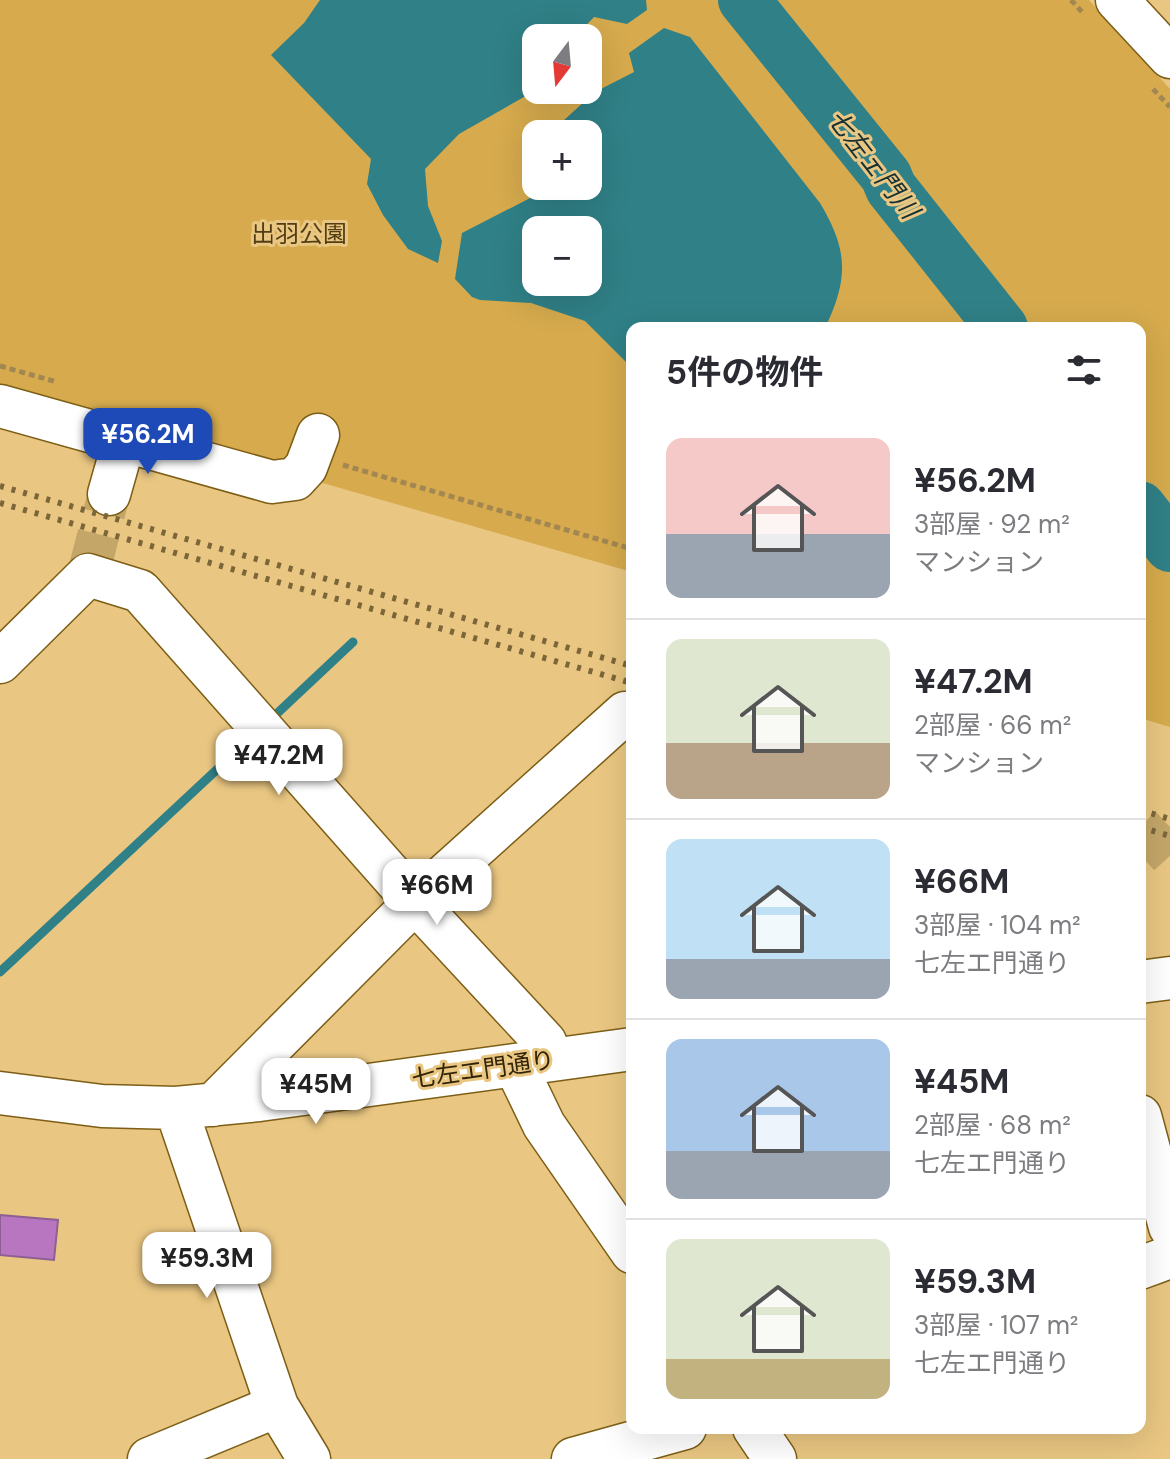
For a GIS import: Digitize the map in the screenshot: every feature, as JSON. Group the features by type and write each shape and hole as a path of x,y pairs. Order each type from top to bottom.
{"street":[{"path":"1117,0 1170,57"},
{"path":"0,406 272,482 295,479 306,467 318,435"},
{"path":"109,494 124,441"},
{"path":"0,662 88,575 140,591 415,902 545,1042 534,1062 544,1125 626,1243"},
{"path":"309,1459 277,1406 195,1106 625,713"},
{"path":"1146,981 1170,978"},
{"name":"七左エ門通り","path":"0,1093 87,1105 195,1106 626,1050"},
{"path":"1146,1138 1170,1227"},
{"path":"1146,1266 1170,1257"},
{"path":"149,1459 277,1406"},
{"path":"573,1459 663,1434"},
{"path":"758,1434 775,1459"}],"green space":[{"name":"出羽公園","path":"0,0 1089,0 1170,89 1170,727 1146,720 1146,322 626,322 626,570 0,390"}],"water":[{"path":"320,0 646,0 647,10 627,24 594,17 587,24 522,24 522,98 459,134 425,169 428,206 442,241 438,263 408,249 383,215 367,184 371,159 271,55 304,23"},
{"path":"664,28 690,37 820,203 829,220 836,235 842,264 838,294 828,322 626,322 626,362 585,321 531,303 472,297 455,279 462,233 526,200 602,200 602,120 564,120 582,104 602,104 602,88 634,72 629,53"}],"building":[{"path":"0,1215 58,1220 54,1260 0,1255"}],"waterway":[{"name":"七左ェ門川","path":"744,0 886,176 891,188 997,322"},
{"name":"七左ェ門川","path":"1146,515 1170,546"},
{"path":"269,721 353,642"},
{"path":"0,972 255,734"}],"tunnel":[{"path":"88,575 109,494"},
{"path":"1146,849 1170,827"}],"railway":[{"path":"0,486 626,664"},
{"path":"0,503 626,681"},
{"path":"1146,812 1170,819"},
{"path":"1146,829 1170,836"}]}
